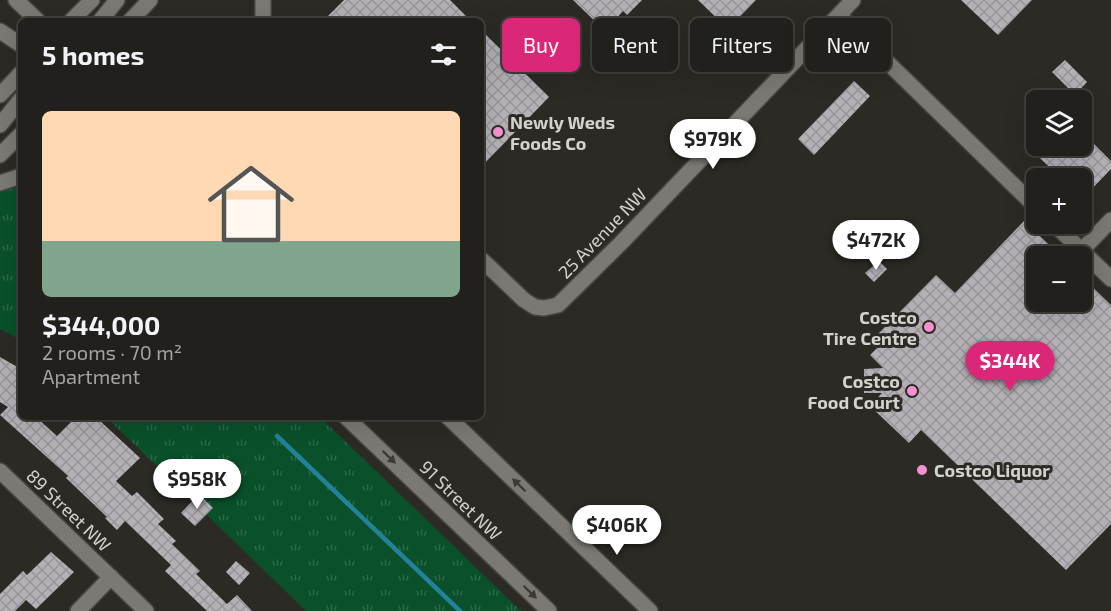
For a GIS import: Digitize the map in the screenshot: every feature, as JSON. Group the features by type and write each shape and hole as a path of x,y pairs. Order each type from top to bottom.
{"street":[{"path":"16,0 35,18"},
{"path":"74,18 92,0"},
{"path":"102,18 117,0"},
{"path":"133,18 150,0"},
{"path":"145,18 155,0"},
{"path":"263,0 263,18"},
{"name":"25 Avenue NW","path":"484,262 524,300 535,307 544,309 564,300 853,0"},
{"path":"839,15 1026,197"},
{"path":"0,31 18,43"},
{"path":"0,125 13,94"},
{"path":"0,155 18,137"},
{"path":"0,183 18,177"},
{"path":"1086,246 1111,220"},
{"path":"1065,234 1078,246"},
{"path":"1092,260 1111,279"},
{"name":"91 Street NW","path":"349,420 549,611"},
{"path":"451,420 650,611"},
{"name":"89 Street NW","path":"0,471 146,611"},
{"name":"89 Street NW","path":"78,611 111,577"}],"green space":[{"path":"18,185 18,338 0,329 0,192"},
{"path":"109,420 323,420 521,611 306,611"}],"building":[{"path":"344,0 450,0 468,18 326,18"},
{"path":"573,0 642,0 627,15 623,11 617,18 592,18"},
{"path":"698,0 756,0 739,18 717,18"},
{"path":"961,0 1032,0 998,35"},
{"name":"Newly Weds Foods Co","path":"484,33 502,51 502,72 524,72 549,97 484,164"},
{"path":"1065,60 1087,82 1080,90 1070,90 1052,72"},
{"path":"854,81 870,96 814,155 798,139"},
{"path":"1092,142 1111,161 1111,169 1092,189 1092,168 1050,168 1038,156 1092,156"},
{"path":"1024,221 1026,234 1038,234 1050,246 1026,246 1026,312 1092,312 1092,287 1111,305 1111,524 1066,570 921,430 909,443 870,406 882,393 864,393 864,369 883,368 870,355 881,344 875,337 936,275 955,293"},
{"path":"879,261 887,269 874,282 865,273"},
{"path":"0,357 18,367 16,398 18,396 18,420 39,420 57,436 73,420 95,422 99,420 140,458 116,481 132,496 137,492 164,519 158,524 176,541 172,544 200,571 196,574 227,604 237,595 252,611 207,611 165,571 171,565 125,521 117,530 105,518 107,517 66,478 68,476 0,415 8,407 0,402"},
{"path":"199,494 213,508 195,526 181,513"},
{"path":"51,552 74,572 36,609 26,600 15,611 0,611 0,594 23,571 27,575"},
{"path":"236,561 250,573 239,585 226,572"}],"waterway":[{"path":"277,436 460,611"}],"place":[{"name":"Newly Weds Foods Co","path":"498,132"},
{"name":"Costco Tire Centre","path":"929,327"},
{"name":"Costco Food Court","path":"912,391"},
{"name":"Costco Liquor","path":"922,470"}]}
